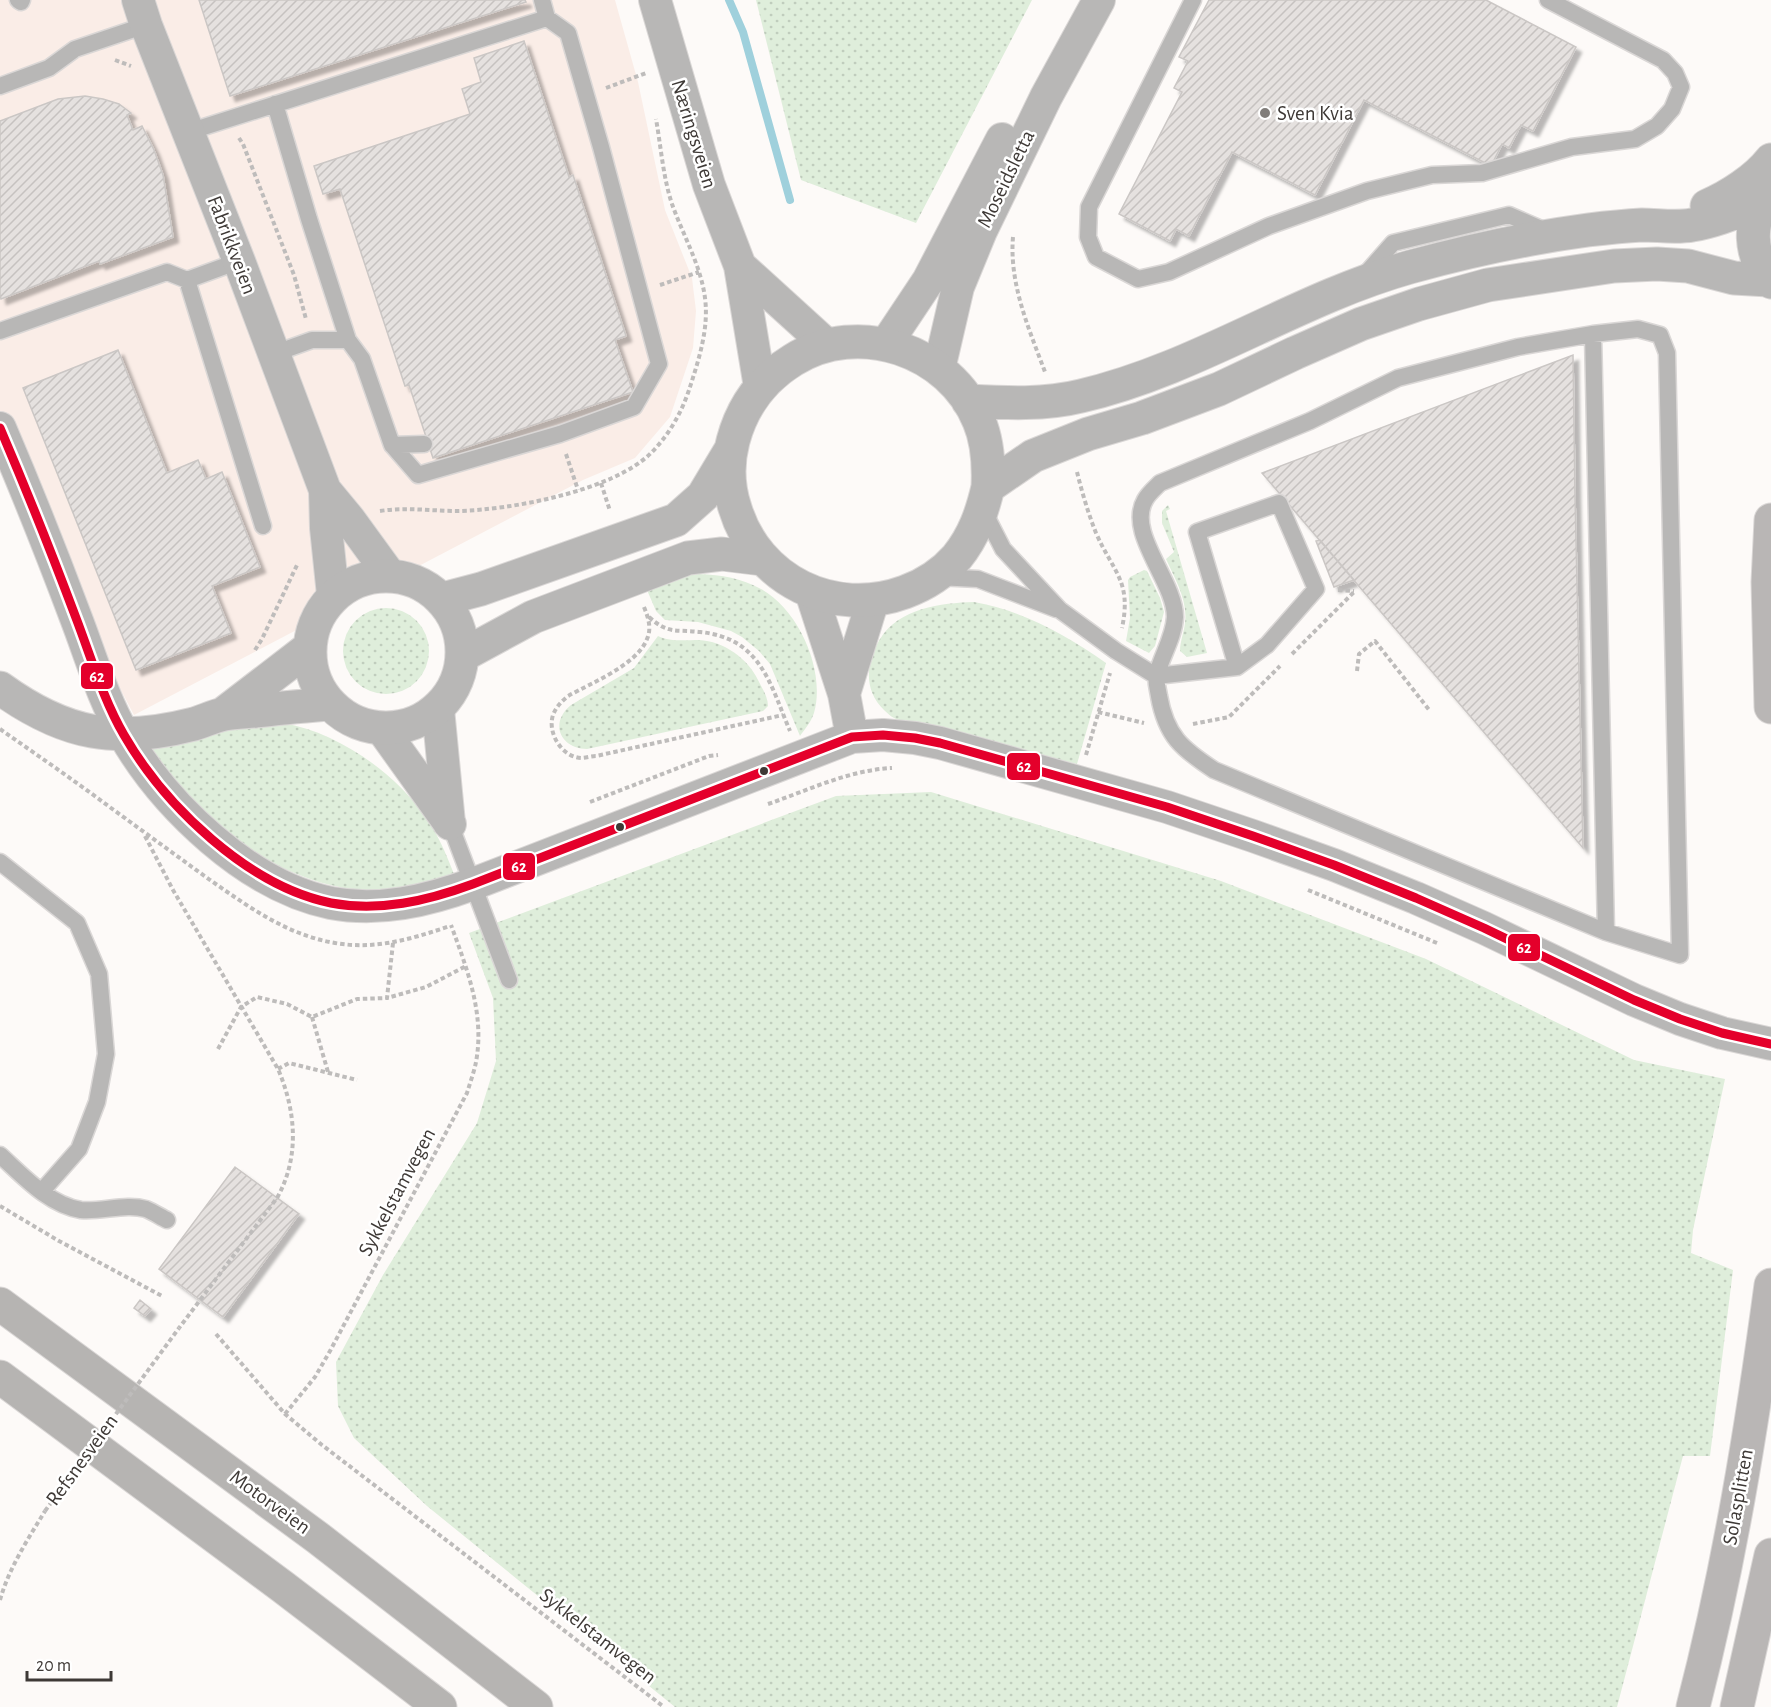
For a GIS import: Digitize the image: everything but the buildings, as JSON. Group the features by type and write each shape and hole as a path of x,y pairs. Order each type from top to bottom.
{"highway":[{"path":"1771,520 1768,582 1771,707"},
{"name":"Solasplitten","path":"1693,1707 1737,1514 1771,1286"},
{"name":"Motorveien","path":"0,1304 318,1538 536,1707"},
{"path":"0,1377 283,1587 440,1707"},
{"name":"Solasplitten","path":"1737,1707 1771,1555"}],"street":[{"name":"Næringsveien","path":"655,0 709,185 740,266 760,387"},
{"name":"Moseidsletta","path":"886,344 928,281 1076,0"},
{"name":"Moseidsletta","path":"939,369 958,288 981,231 1046,97 1099,0"},
{"name":"Fabrikkveien","path":"142,13 325,490 389,574"},
{"path":"1642,225 1709,205 1738,189 1766,167 1771,159"},
{"path":"968,401 1043,402 1080,397 1158,372 1355,286 1408,268 1554,234 1642,225 1690,226 1721,217 1768,198"},
{"path":"1768,198 1755,223 1753,246 1759,264 1770,281"},
{"path":"986,499 1033,456 1088,434 1142,418 1219,389 1361,324 1419,304 1488,285 1604,267 1657,264 1688,266 1734,278 1770,281"},
{"name":"Næringsveien","path":"740,266 826,345"},
{"path":"866,341 886,344 914,353 939,369 955,383 968,401 979,421 986,442 989,465 986,499 972,536 955,558 934,577 915,588 894,596 873,600 841,599 811,592 785,578 763,559 749,540 738,519 731,496 729,473 731,450 737,427 760,387 779,369 802,354 826,345 846,342 866,341"},
{"path":"0,428 52,554 109,703 123,734 141,763 179,810 210,837 239,860 270,880 296,891 330,902 362,906 391,905 427,899 478,898 852,737 883,735 915,738 1167,807 1253,836 1416,898 1485,928 1634,1000 1680,1019 1722,1033 1771,1044"},
{"path":"443,599 481,589 676,520 703,496 731,450"},
{"name":"Fabrikkveien","path":"325,490 326,528 333,595"},
{"path":"464,655 533,617 688,558 722,554 763,559"},
{"path":"389,574 418,581 443,599 459,625 464,655 456,684 438,709 412,724 382,729 352,721 328,704 313,678 309,648 316,619 333,595 359,579 389,574"},
{"path":"811,592 844,694 852,737"},
{"path":"844,694 873,600"},
{"path":"223,714 309,648"},
{"path":"0,688 22,704 62,724 100,733 123,734 183,726 223,714 328,704"},
{"path":"438,709 450,824"},
{"path":"382,729 450,824"}],"lane":[{"path":"18,0 21,2 22,0"},
{"path":"274,104 348,340 362,358 392,445 418,475 560,434 634,407 659,364 568,33 547,18 542,0"},
{"path":"1193,0 1089,207 1088,237 1096,257 1138,279 1169,272 1269,226 1367,191 1432,175 1482,174 1572,147 1635,139 1657,126 1672,110 1681,87 1676,73 1664,60 1548,0"},
{"path":"0,86 48,68 75,49 142,13"},
{"path":"188,132 547,18"},
{"path":"0,331 167,272 187,280 239,261"},
{"path":"187,280 263,526"},
{"path":"1638,329 1660,335 1667,353 1680,955 1606,932 1214,770 1188,754 1168,729 1155,676 1168,646 1175,617 1169,591 1139,524 1144,501 1160,483 1310,422 1398,378 1518,347 1593,334 1638,329"},
{"path":"1593,334 1606,932"},
{"path":"273,354 312,340 348,340"},
{"path":"392,445 424,444"},
{"path":"986,499 1003,549 1060,610 1155,676 1237,667 1268,645 1316,589 1279,503 1197,532 1237,667"},
{"path":"934,577 978,579 1060,610"},
{"path":"450,824 509,980"},
{"path":"0,862 77,923 99,974 106,1054 98,1102 79,1149 42,1191"},
{"path":"0,1155 59,1203 81,1209 131,1207 146,1209 167,1220"}],"path":[{"path":"106,61 115,60 132,67"},
{"path":"642,63 648,82"},
{"path":"586,95 646,74"},
{"path":"375,512 402,508 458,511 491,509 578,490 633,468 650,455 666,437 686,399 700,354 706,314 703,284 672,202 666,179 655,110"},
{"path":"225,119 243,144 294,275 312,340"},
{"path":"1014,231 1014,278 1028,327 1047,378"},
{"path":"639,292 699,272"},
{"path":"560,434 578,490"},
{"path":"600,483 611,514"},
{"path":"250,657 262,639 299,558"},
{"path":"783,715 581,758 569,755 560,747 554,735 552,723 559,703 631,659 641,650 648,638 648,617 660,627 675,631 720,636 736,642 750,653 762,667 783,715 792,737"},
{"path":"1357,671 1359,654 1375,641 1430,711"},
{"path":"762,806 846,775 868,770 899,768"},
{"name":"Refsnesveien","path":"0,1600 16,1561 45,1511 277,1198 292,1158 293,1124 286,1089 278,1069 143,833"},
{"path":"1302,888 1439,943"},
{"name":"Sykkelstamvegen","path":"285,1414 315,1377 330,1351 467,1093 476,1061 478,1021 476,1002 466,966 451,925 478,898"},
{"path":"387,998 393,943"},
{"path":"312,1017 357,999 387,998 426,987 466,966"},
{"path":"218,1049 241,1007 257,997 287,1004 312,1017 328,1072"},
{"path":"278,1069 289,1063 357,1080"},
{"path":"0,1206 59,1241 162,1296"},
{"name":"Sykkelstamvegen","path":"216,1334 285,1414 322,1445 589,1647 664,1707"}],"shaded area":[{"path":"0,0 615,0 638,82 665,210 692,278 696,311 693,348 670,417 635,458 583,480 134,715 0,460"}],"green space":[{"path":"756,0 1032,0 916,223 801,180"},
{"path":"1168,505 1170,509 1166,511 1207,653 1187,657 1180,651 1185,623 1185,606 1166,559 1174,552 1162,523 1162,511"},
{"path":"1144,570 1147,571 1160,598 1164,612 1155,646 1149,653 1126,641 1130,618 1128,580"},
{"path":"699,574 731,578 761,589 787,611 798,626 813,661 817,696 813,716 800,736 770,664 759,651 731,631 698,622 665,620 656,611 647,590 684,576"},
{"path":"974,602 1026,617 1076,643 1106,663 1077,764 935,726 897,719 887,713 877,702 870,685 870,666 875,648 888,629 898,620 922,609"},
{"path":"386,608 403,611 417,620 426,634 429,651 426,668 417,682 403,691 386,694 369,691 355,682 346,668 343,651 346,634 355,620 369,611"},
{"path":"658,636 673,640 708,641 742,658 754,672 768,706 763,711 587,749 578,748 564,739 559,727 564,712 571,705 634,668"},
{"path":"283,723 324,735 343,745 363,756 397,784 430,823 454,874 432,882 392,890 361,890 331,885 302,876 273,863 222,828 178,784 150,748 228,728"},
{"path":"931,792 1221,881 1426,959 1634,1060 1725,1079 1693,1230 1691,1253 1733,1270 1710,1456 1683,1456 1617,1707 675,1707 427,1506 354,1438 338,1406 336,1362 383,1275 477,1123 496,1061 493,998 469,933 836,796"}],"waterway":[{"path":"729,0 743,32 790,200"}],"transit line":[{"name":"62","path":"0,428 49,546 104,692 124,735 141,762 162,789 212,839 269,880 300,894 331,903 367,906 421,900 473,884 852,737 883,735 915,738 1167,807 1253,836 1416,898 1634,1000 1680,1019 1722,1033 1771,1044"}],"place":[{"name":"Sven Kvia","path":"1265,113"}]}
